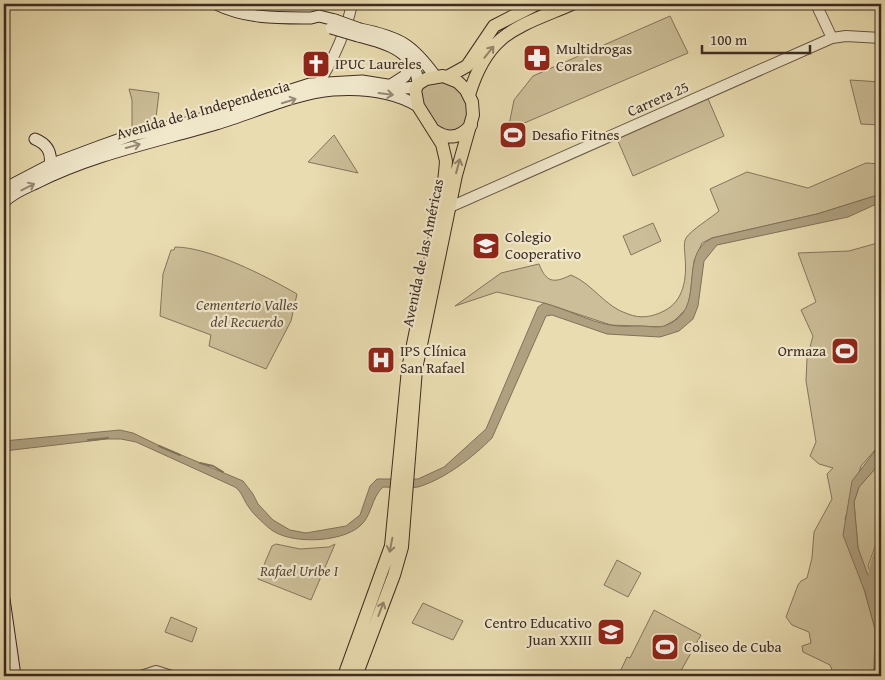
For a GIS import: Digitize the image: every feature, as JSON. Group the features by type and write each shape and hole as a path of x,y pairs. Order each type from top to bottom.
{"main road":[{"path":"216,4 231,11 260,17 311,18 319,16 333,24 359,32 381,42 406,55 416,70 417,85 415,95 418,106 435,131 447,137 454,137 461,135 471,125"},
{"path":"417,85 466,66 494,26 537,4"},
{"path":"539,18 557,4"},
{"name":"Avenida de las Américas","path":"404,466 416,369 456,175 471,125 473,109 469,96 477,71 485,55 505,35 572,4"},
{"path":"359,32 400,39 419,54 441,77 458,82 469,96"},
{"path":"392,84 401,80 408,71 406,55"},
{"name":"Avenida de la Independencia","path":"4,189 50,165 129,136 194,121 319,83 351,81 392,84 406,88 417,85"},
{"name":"Avenida de la Independencia","path":"4,202 12,195 54,174 103,154 218,124 319,92 351,90 390,94 404,98 418,106"},
{"name":"Avenida de las Américas","path":"356,676 398,563 402,547 402,497 408,369 440,212 445,173 445,152 435,131"},
{"path":"35,140 42,142 50,152 50,165"},
{"name":"Avenida de las Américas","path":"344,676 387,561 402,497"},
{"path":"4,599 15,676"}],"street":[{"path":"319,83 334,56 348,24 352,4"},
{"path":"816,4 832,38"},
{"name":"Carrera 25","path":"450,207 832,38 846,36 881,38"},
{"path":"141,676 156,671 172,676"}],"green space":[{"path":"670,16 688,53 508,130 514,100 533,76"},
{"path":"426,79 462,86 471,125 441,135 415,95"},
{"path":"850,80 881,82 881,125 861,124"},
{"path":"129,89 159,93 155,126 132,130 132,100"},
{"path":"706,94 724,136 633,176 615,134"},
{"path":"334,135 358,173 308,162"},
{"path":"866,163 881,164 881,194 817,214 712,238 702,243 694,261 687,308 675,320 663,327 611,325 544,303 497,292 455,306 501,273 539,264 547,278 559,280 571,275 586,284 620,311 637,316 655,315 671,307 683,288 685,281 684,245 686,238 719,211 710,189 747,172 808,188"},
{"path":"653,223 661,241 631,255 623,236"},
{"path":"881,242 881,443 861,466 845,519 875,629 874,676 831,676 833,672 830,665 803,652 802,646 811,643 809,632 792,625 786,617 798,585 807,578 812,558 814,532 832,499 827,474 833,468 819,464 810,456 816,442 806,381 807,358 813,336 801,310 816,302 798,253 849,251"},
{"name":"Cementerio Valles del Recuerdo","path":"175,247 189,248 220,257 254,271 297,294 291,321 266,369 209,346 211,335 160,316 163,274 171,250 174,250"},
{"path":"881,462 881,530 868,566 881,597 881,672 877,607 858,548 854,502 859,487"},
{"name":"Rafael Uribe I","path":"276,544 300,549 329,547 335,544 311,600 258,579 272,546"},
{"path":"617,560 641,573 628,597 604,585"},
{"path":"423,603 463,621 453,640 412,623"},
{"name":"Coliseo de Cuba","path":"654,610 701,635 678,676 618,676 627,657 630,658"},
{"path":"171,617 197,628 192,642 165,632"}],"shaded area":[{"path":"881,194 881,202 848,217 717,245 704,261 698,306 693,319 679,331 660,337 607,334 552,315 546,316 492,438 458,467 438,479 414,488 383,487 376,496 364,522 351,532 340,536 314,540 289,537 278,533 269,528 255,515 235,487 136,442 107,439 4,451 4,441 120,430 133,433 243,481 258,504 273,520 290,530 306,533 346,526 360,515 370,486 377,479 418,479 444,467 486,429 538,307 544,303 610,325 664,326 678,319 686,308 690,296 695,257 701,246 712,238 817,214"},
{"path":"881,443 881,462 859,487 854,502 858,548 869,578 881,623 881,676 874,676 875,629 865,592 843,535 852,481"}],"waterway":[{"path":"88,440 108,438"},
{"path":"159,446 180,455"},
{"path":"200,463 213,466 223,472"},
{"path":"881,551 874,576 875,602 881,618"},
{"path":"881,622 881,642"}],"place":[{"name":"Multidrogas Corales","path":"537,58"},
{"name":"IPUC Laureles","path":"316,64"},
{"name":"Desafio Fitnes","path":"513,135"},
{"name":"Colegio Cooperativo","path":"486,246"},
{"name":"Ormaza","path":"845,351"},
{"name":"IPS Clínica San Rafael","path":"381,360"},
{"name":"Centro Educativo Juan XXIII","path":"611,632"},
{"name":"Coliseo de Cuba","path":"665,647"}]}
